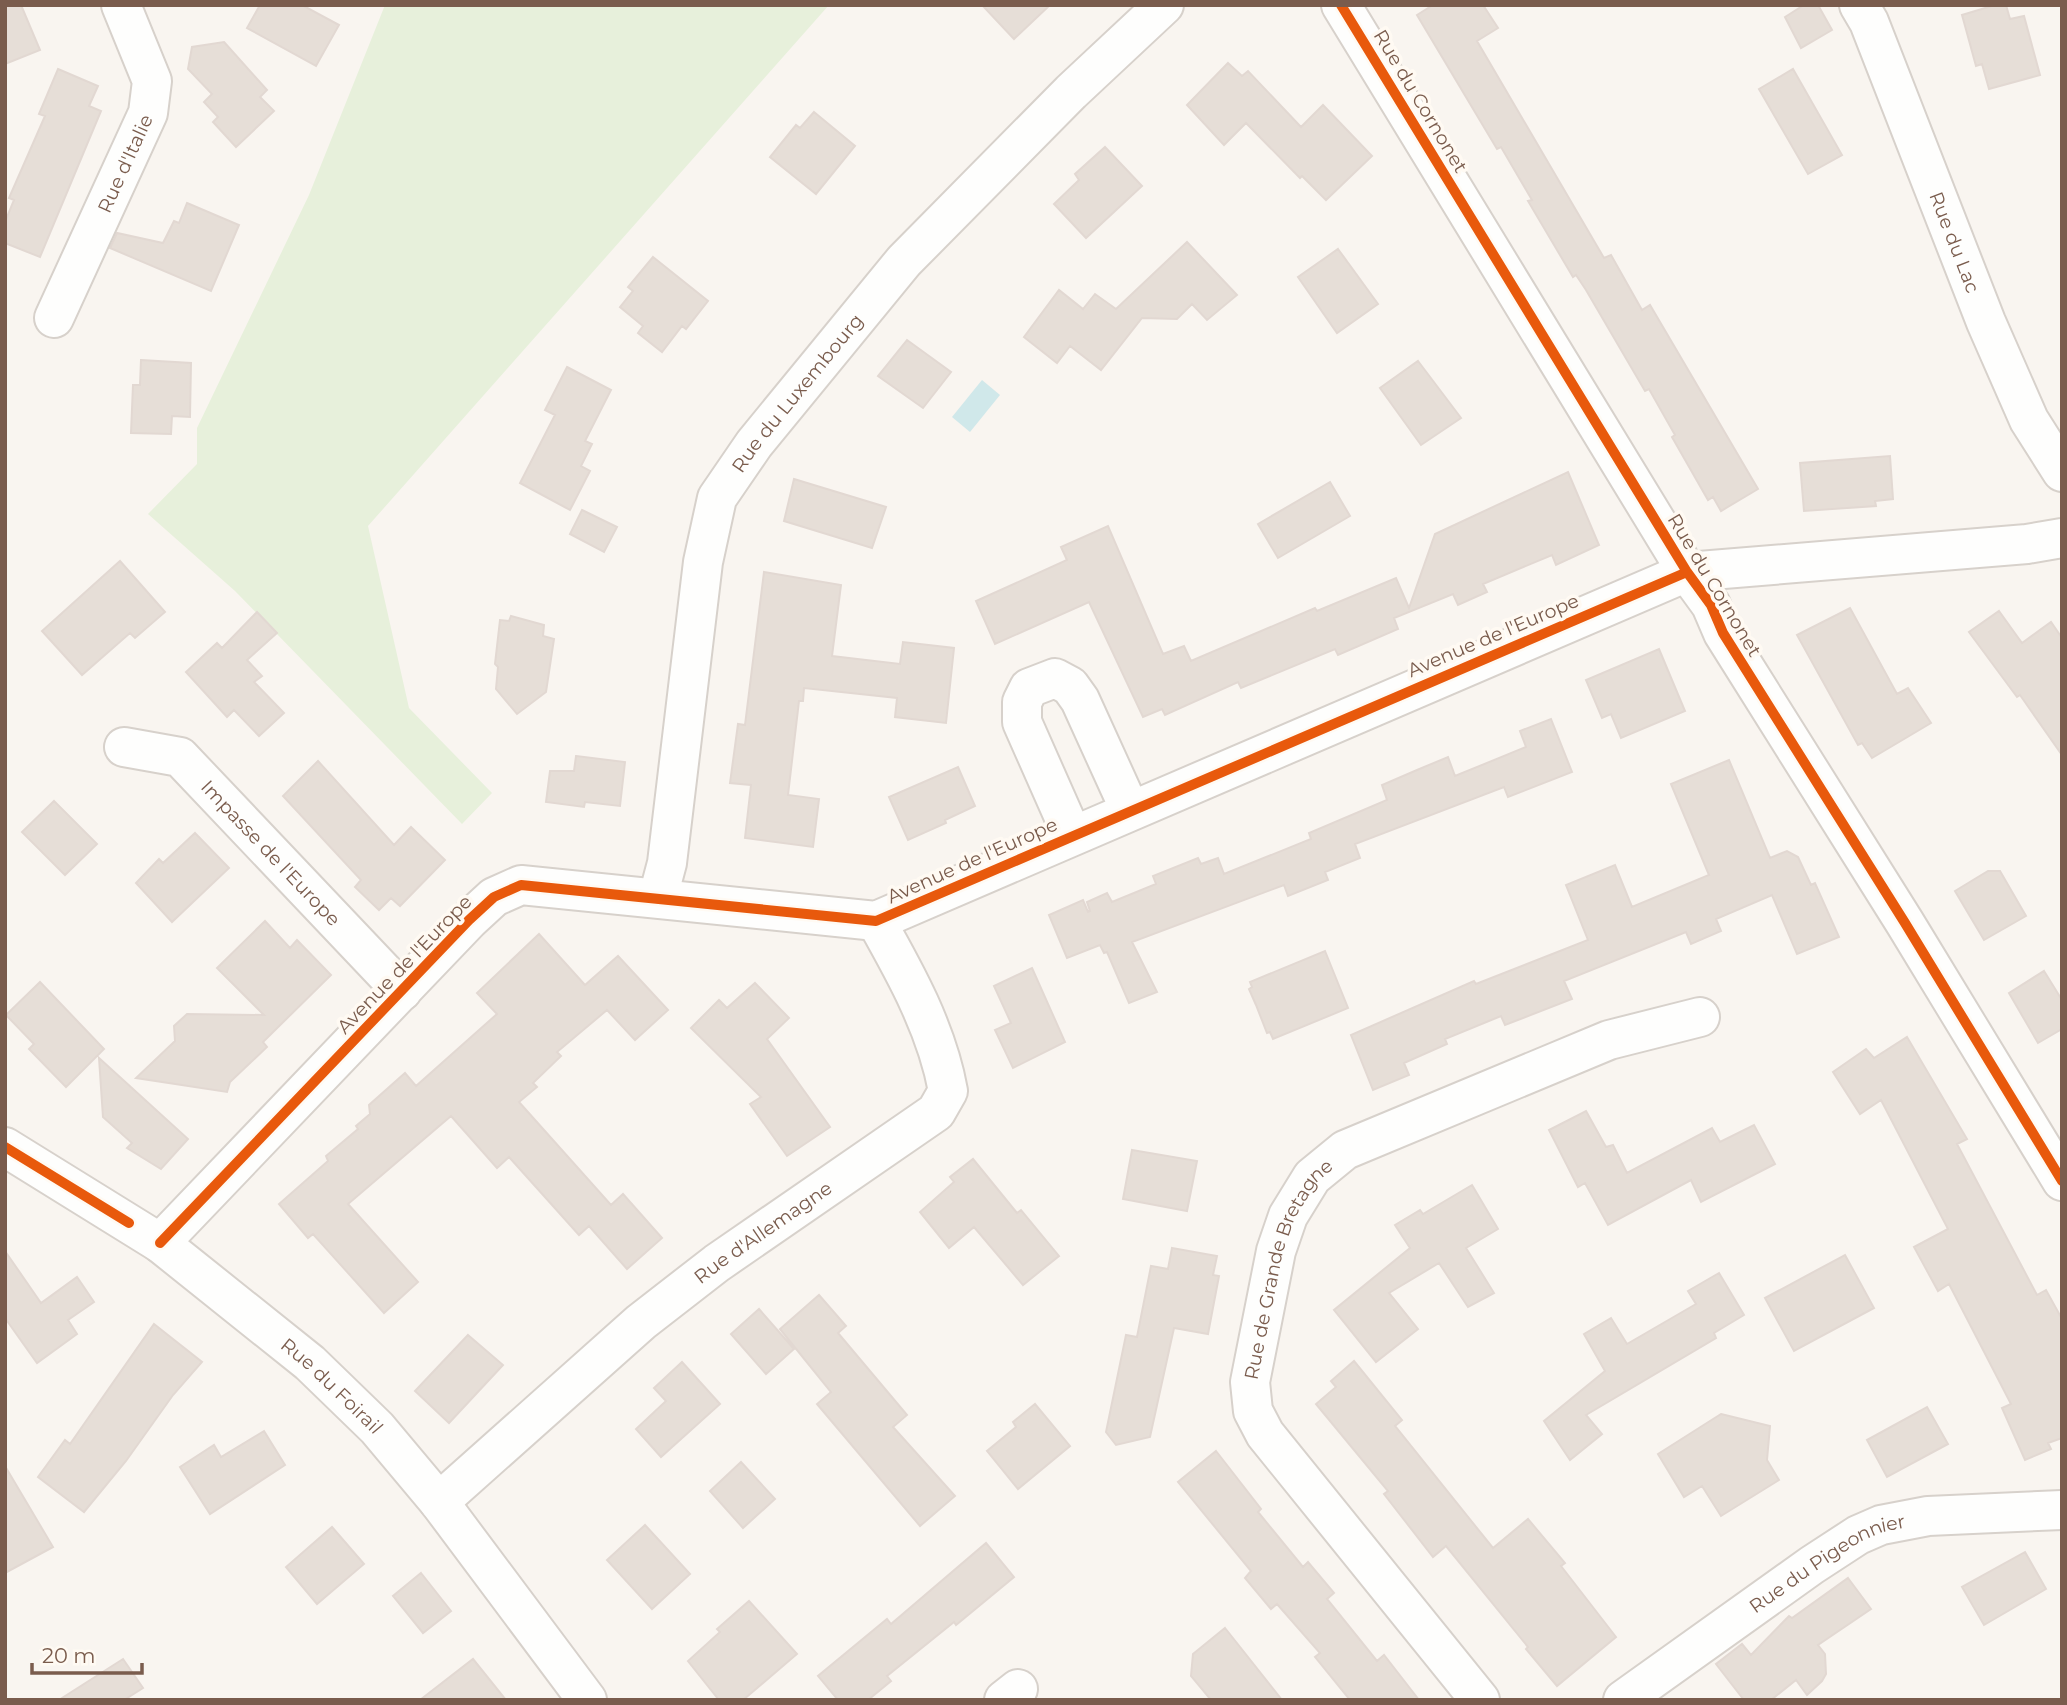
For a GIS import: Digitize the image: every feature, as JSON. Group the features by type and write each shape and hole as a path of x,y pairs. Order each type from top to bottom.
{"street":[{"name":"Rue d'Italie","path":"54,318 148,113 152,81 121,5"},
{"name":"Rue du Luxembourg","path":"657,897 667,863 703,562 717,498 754,444 904,261 1072,92 1164,5"},
{"name":"Rue du Cornonet","path":"1341,5 1687,572 1711,605 1723,634 1898,912 2062,1181"},
{"name":"Rue du Lac","path":"1860,5 1986,321 2029,420 2062,472"},
{"name":"Avenue de l'Europe","path":"160,1243 469,920 494,897 521,885 876,921 1687,572 2027,544 2062,538"},
{"name":"Avenue de l'Europe","path":"1072,835 1022,722 1022,702 1029,688 1055,678 1069,686 1080,700 1130,810"},
{"name":"Impasse de l'Europe","path":"124,747 180,757 402,991"},
{"name":"Rue d'Allemagne","path":"439,1502 641,1322 717,1264 936,1112 948,1091 943,1063 918,1001 876,921"},
{"name":"Rue de Grande Bretagne","path":"1480,1700 1265,1434 1253,1411 1250,1382 1276,1251 1288,1216 1312,1177 1345,1150 1609,1040 1700,1017"},
{"name":"Rue du Foirail","path":"5,1147 160,1243 310,1363 377,1429 439,1502 582,1698"},
{"name":"Rue du Pigeonnier","path":"1623,1700 1812,1565 1858,1535 1881,1525 1928,1516 2062,1510"}],"green space":[{"path":"385,5 829,5 368,526 409,708 492,793 462,824 235,591 148,514 197,464 197,428 309,195"}],"water":[{"path":"982,380 1000,395 970,432 952,417"}],"building":[{"path":"5,5 21,5 40,50 5,64"},
{"path":"260,5 302,5 339,25 316,66 247,28"},
{"path":"982,5 1050,5 1014,39"},
{"path":"1433,5 1483,5 1498,28 1477,41 1604,258 1611,255 1642,310 1650,305 1758,489 1721,511 1713,497 1708,500 1672,437 1675,435 1649,389 1645,391 1586,290 1576,275 1573,277 1528,201 1532,200 1501,147 1497,149 1417,15"},
{"path":"1804,5 1818,5 1832,30 1801,48 1785,17"},
{"path":"1995,5 2006,5 2010,19 2024,16 2040,75 1989,89 1982,64 1976,66 1962,15"},
{"path":"224,42 267,90 260,97 274,111 236,147 213,122 218,117 204,102 212,94 188,69 192,47"},
{"path":"1228,63 1242,76 1248,71 1301,127 1323,105 1372,156 1326,200 1302,176 1300,178 1246,123 1224,145 1187,105"},
{"path":"58,69 98,86 89,106 101,111 40,257 5,243 5,222 14,200 9,198 45,116 39,114"},
{"path":"1793,69 1842,155 1808,174 1759,89"},
{"path":"814,112 855,146 816,194 770,157 796,125 800,128"},
{"path":"1105,147 1142,186 1086,238 1054,204 1079,180 1075,174"},
{"path":"187,203 239,225 211,291 110,248 117,233 163,243 174,221 179,223"},
{"path":"1187,242 1237,295 1207,320 1192,304 1177,319 1142,318 1101,370 1070,346 1057,363 1024,337 1059,290 1083,309 1095,294 1116,309"},
{"path":"1338,249 1378,304 1337,333 1298,277"},
{"path":"653,257 708,301 686,329 682,326 662,352 638,333 643,326 620,307 633,291 628,287"},
{"path":"907,340 951,372 923,408 878,376"},
{"path":"141,360 191,363 190,417 172,416 171,434 131,433 133,385 140,385"},
{"path":"1418,361 1461,418 1421,445 1380,388"},
{"path":"567,367 611,390 585,441 592,444 581,466 590,471 570,510 520,483 555,415 545,410"},
{"path":"1890,456 1893,499 1875,501 1876,506 1804,511 1800,463"},
{"path":"1568,472 1599,545 1556,565 1552,555 1483,584 1487,592 1458,605 1453,594 1394,618 1398,629 1338,655 1335,649 1241,688 1238,682 1165,715 1162,709 1143,717 1089,602 995,644 976,601 1067,560 1061,547 1108,526 1163,654 1184,646 1191,661 1315,608 1317,611 1396,578 1409,608 1435,534"},
{"path":"794,479 886,507 872,548 784,521"},
{"path":"1330,482 1350,516 1278,558 1258,524"},
{"path":"582,510 617,527 604,552 570,534"},
{"path":"120,561 165,612 135,638 130,633 82,675 42,631"},
{"path":"764,572 841,585 832,656 900,664 903,642 954,648 946,723 895,717 897,698 804,688 803,701 799,701 788,795 819,799 813,847 745,838 751,785 730,783 738,724 745,725"},
{"path":"1850,608 1897,694 1908,688 1931,723 1872,758 1862,743 1858,745 1797,635"},
{"path":"1999,611 2022,643 2051,622 2062,638 2062,755 2020,695 2017,697 1969,632"},
{"path":"257,612 277,633 247,660 262,676 254,682 284,713 259,736 234,710 227,717 186,672 217,643 222,648"},
{"path":"511,616 544,625 543,636 554,639 546,692 517,714 496,689 498,667 495,664 500,620 509,621"},
{"path":"1659,649 1685,711 1621,738 1611,714 1602,718 1586,680"},
{"path":"1551,719 1572,772 1508,797 1504,787 1355,844 1360,858 1325,872 1328,880 1288,896 1284,885 1132,942 1157,992 1129,1003 1107,952 1104,953 1100,945 1067,958 1049,915 1083,900 1088,912 1087,902 1107,893 1112,902 1156,884 1153,876 1198,858 1201,864 1218,858 1224,874 1311,839 1309,833 1387,800 1382,785 1417,770 1448,757 1455,776 1526,747 1520,731"},
{"path":"576,756 625,762 620,806 585,802 584,807 546,802 550,771 574,771"},
{"path":"1729,760 1770,858 1787,851 1798,857 1811,885 1815,883 1839,937 1797,954 1772,895 1716,919 1721,931 1691,944 1686,932 1564,981 1572,999 1505,1025 1501,1016 1445,1039 1447,1044 1404,1063 1409,1075 1373,1090 1351,1035 1474,981 1476,984 1588,940 1566,885 1615,865 1632,907 1709,875 1671,784"},
{"path":"318,761 394,845 411,827 445,860 400,906 391,898 379,910 355,887 361,880 283,796"},
{"path":"958,767 975,806 908,840 889,797"},
{"path":"54,801 97,844 65,875 22,832"},
{"path":"195,833 229,868 172,922 136,883 159,859 163,863"},
{"path":"1988,871 2000,871 2026,916 1984,940 1955,891"},
{"path":"265,921 290,948 297,940 331,975 263,1042 267,1047 230,1082 227,1092 136,1078 175,1041 174,1026 187,1014 264,1015 217,968"},
{"path":"539,934 585,985 618,956 668,1010 635,1040 607,1010 557,1052 561,1056 533,1083 537,1087 519,1102 611,1205 623,1194 662,1238 627,1269 589,1226 579,1235 509,1157 497,1168 451,1116 348,1204 418,1282 384,1313 313,1234 308,1238 279,1204 328,1161 326,1156 358,1129 356,1126 370,1114 369,1105 405,1073 416,1086 497,1014 477,993"},
{"path":"1325,951 1348,1008 1273,1039 1270,1032 1267,1033 1249,989 1252,987 1250,982"},
{"path":"1032,968 1065,1042 1013,1068 995,1030 1011,1023 994,986"},
{"path":"2044,971 2062,1000 2062,1029 2038,1043 2009,993"},
{"path":"40,982 104,1049 66,1087 29,1049 34,1044 6,1015"},
{"path":"755,983 789,1018 767,1039 830,1127 787,1156 750,1104 761,1097 691,1028 719,1000 727,1008"},
{"path":"1907,1037 1967,1139 1957,1144 2037,1295 2046,1290 2062,1319 2062,1438 2048,1443 2051,1449 2025,1460 2002,1408 2011,1404 1949,1284 1938,1291 1914,1247 1948,1229 1881,1100 1860,1114 1833,1072 1866,1049 1874,1058"},
{"path":"99,1058 188,1139 161,1169 127,1148 132,1143 103,1117"},
{"path":"1586,1111 1606,1147 1613,1145 1627,1173 1712,1128 1720,1142 1754,1125 1775,1164 1701,1202 1691,1180 1608,1225 1585,1183 1578,1187 1549,1130"},
{"path":"1132,1150 1197,1161 1187,1211 1123,1199"},
{"path":"973,1159 1017,1213 1021,1210 1059,1256 1023,1285 974,1227 949,1248 920,1212 954,1182 950,1177"},
{"path":"1472,1185 1498,1229 1466,1248 1494,1293 1468,1307 1439,1263 1389,1293 1418,1329 1376,1362 1334,1310 1410,1248 1395,1225 1420,1210 1423,1214"},
{"path":"1172,1248 1217,1256 1213,1275 1219,1276 1208,1334 1174,1328 1150,1437 1116,1445 1106,1432 1126,1335 1137,1337 1151,1266 1168,1269"},
{"path":"5,1251 41,1303 77,1277 94,1302 68,1320 77,1334 37,1363 5,1318"},
{"path":"1845,1255 1874,1308 1794,1351 1765,1298"},
{"path":"1719,1273 1744,1315 1714,1333 1716,1338 1586,1415 1602,1434 1570,1460 1544,1421 1605,1371 1584,1334 1611,1318 1627,1344 1696,1304 1688,1291"},
{"path":"819,1295 846,1326 838,1333 907,1415 893,1427 955,1496 920,1526 817,1404 831,1392 780,1329"},
{"path":"759,1309 794,1349 766,1374 731,1334"},
{"path":"154,1324 202,1362 173,1395 126,1461 84,1512 38,1477 65,1440 70,1444"},
{"path":"468,1335 503,1365 449,1423 415,1391"},
{"path":"1354,1361 1402,1420 1395,1426 1493,1548 1528,1519 1565,1563 1561,1566 1616,1637 1557,1686 1446,1546 1433,1557 1384,1494 1388,1491 1316,1404 1336,1387 1331,1381"},
{"path":"682,1362 720,1404 661,1457 636,1429 666,1401 654,1388"},
{"path":"1035,1404 1070,1446 1018,1489 987,1451 1016,1427 1013,1422"},
{"path":"1927,1407 1948,1444 1887,1477 1867,1440"},
{"path":"1721,1414 1770,1426 1767,1460 1779,1480 1721,1516 1702,1486 1684,1497 1658,1454"},
{"path":"264,1431 285,1465 210,1514 180,1467 214,1445 221,1457"},
{"path":"1216,1451 1261,1509 1258,1512 1303,1567 1308,1562 1334,1593 1327,1599 1377,1661 1384,1655 1419,1700 1350,1700 1315,1657 1320,1653 1277,1604 1271,1609 1245,1578 1251,1571 1178,1482"},
{"path":"741,1462 775,1499 743,1528 710,1491"},
{"path":"5,1466 53,1547 5,1573"},
{"path":"645,1525 690,1574 652,1609 607,1560"},
{"path":"332,1527 364,1564 317,1604 286,1567"},
{"path":"986,1543 1014,1577 956,1625 954,1622 887,1676 891,1681 868,1700 838,1700 818,1676 887,1619 891,1624"},
{"path":"2025,1552 2046,1589 1984,1625 1962,1587"},
{"path":"421,1573 451,1611 423,1633 393,1596"},
{"path":"1848,1578 1871,1609 1818,1645 1825,1654 1826,1674 1822,1681 1807,1695 1796,1680 1771,1700 1744,1700 1716,1664 1742,1644 1751,1655 1789,1616 1792,1618"},
{"path":"749,1601 797,1654 743,1700 719,1700 688,1661 720,1632 717,1629"},
{"path":"1225,1628 1282,1700 1211,1700 1191,1676 1193,1654"},
{"path":"123,1659 143,1688 124,1700 59,1700"},
{"path":"473,1659 506,1700 420,1700"}],"cycle path":[{"path":"1341,5 1687,572 1711,605 1723,633 1905,923 2062,1181"},
{"path":"160,1243 469,920 494,897 521,885 876,921 1687,572"},
{"path":"5,1147 129,1223"}]}
